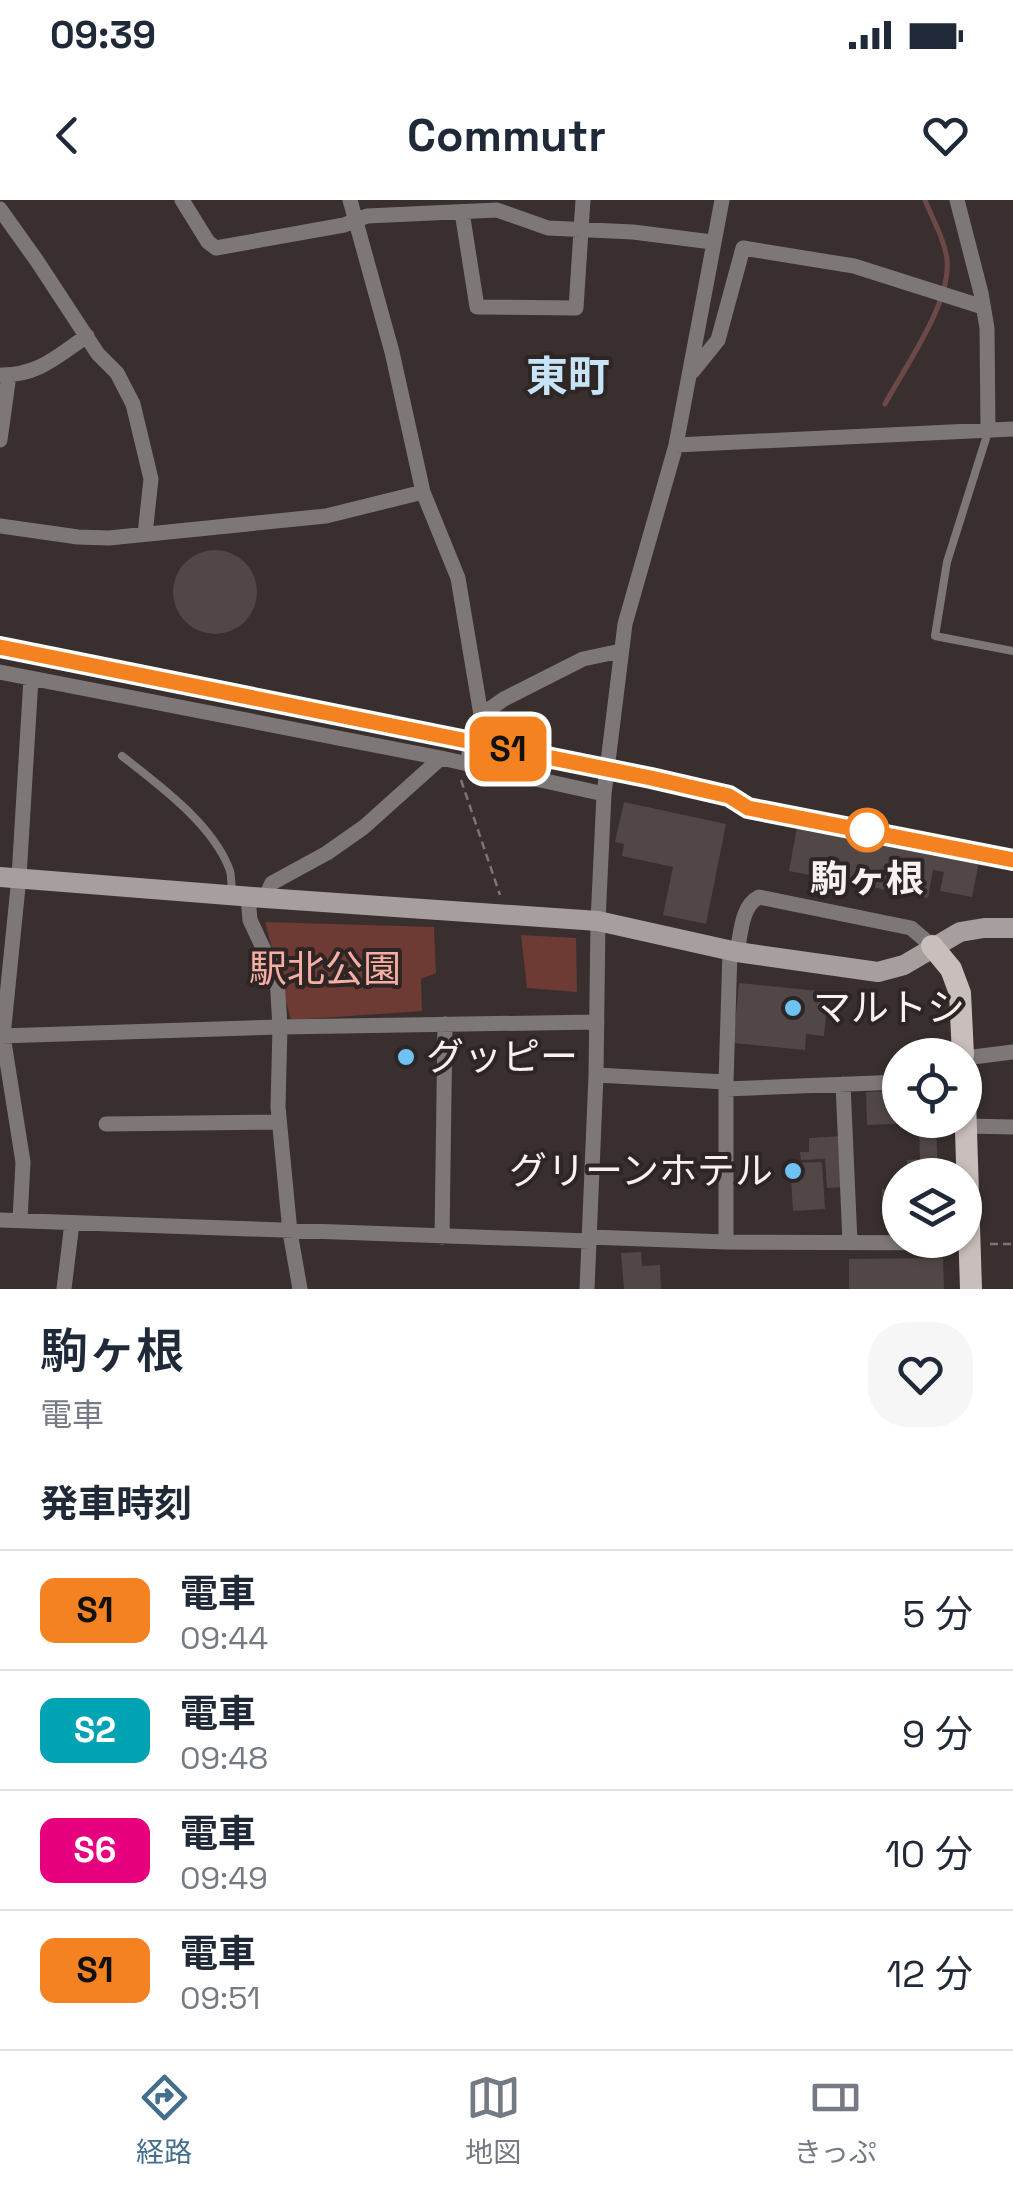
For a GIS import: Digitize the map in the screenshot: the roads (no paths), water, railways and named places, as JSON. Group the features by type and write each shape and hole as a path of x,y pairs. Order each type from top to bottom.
{"main road":[{"path":"932,946 956,980 963,1038"},
{"path":"970,1258 971,1289"}],"street":[{"path":"182,200 208,242 216,248 356,222 367,216 498,210 548,228 633,232 712,242"},
{"path":"350,200 392,352 423,492 458,578 481,716"},
{"path":"462,212 477,307 576,308 583,200"},
{"path":"587,1289 604,794 621,650 676,444 722,200"},
{"path":"956,200 987,328 988,430"},
{"path":"0,210 98,354 117,373 133,404 151,479 145,534"},
{"path":"690,374 718,340 742,248 854,266 983,308"},
{"path":"0,440 4,375 42,367 87,336"},
{"path":"676,444 1013,429"},
{"path":"0,526 110,538 326,516 423,492"},
{"path":"248,897 327,853 454,761 481,716 514,693 583,659 621,650"},
{"path":"0,672 604,794"},
{"path":"20,1220 23,1162 2,1036 9,877 31,678"},
{"path":"9,877 598,922 733,952 878,972 904,965 960,932 1013,928"},
{"path":"726,1242 726,1086 733,952 748,904 759,896 911,928 932,946"},
{"path":"248,897 250,920 277,978 279,1122 300,1289"},
{"path":"2,1036 598,1022"},
{"path":"442,1237 445,1024"},
{"path":"982,1055 1013,1052"},
{"path":"596,1074 726,1086 882,1083"},
{"path":"843,1084 850,1242"},
{"path":"106,1124 279,1122"},
{"path":"982,1126 1013,1127"},
{"path":"0,1220 442,1237 882,1242"},
{"path":"64,1289 72,1223"}],"lane":[{"path":"988,430 946,562 935,636 1013,651"},
{"path":"122,756 168,792 210,836 248,897"}],"waterway":[{"path":"885,404 935,314 946,277 944,245 925,200"}],"railway":[{"path":"0,647 651,778 729,796 748,808 1013,860"}],"train":[{"name":"S1","path":"0,647 651,778 729,796 748,808 1013,860"}],"place":[{"name":"駒ヶ根","path":"867,830"},
{"name":"マルトシ","path":"793,1008"},
{"name":"グッピー","path":"406,1057"},
{"name":"グリーンホテル","path":"793,1171"}],"district":[{"name":"東町","path":"568,376"}],"park label":[{"name":"駅北公園","path":"325,969"}]}
